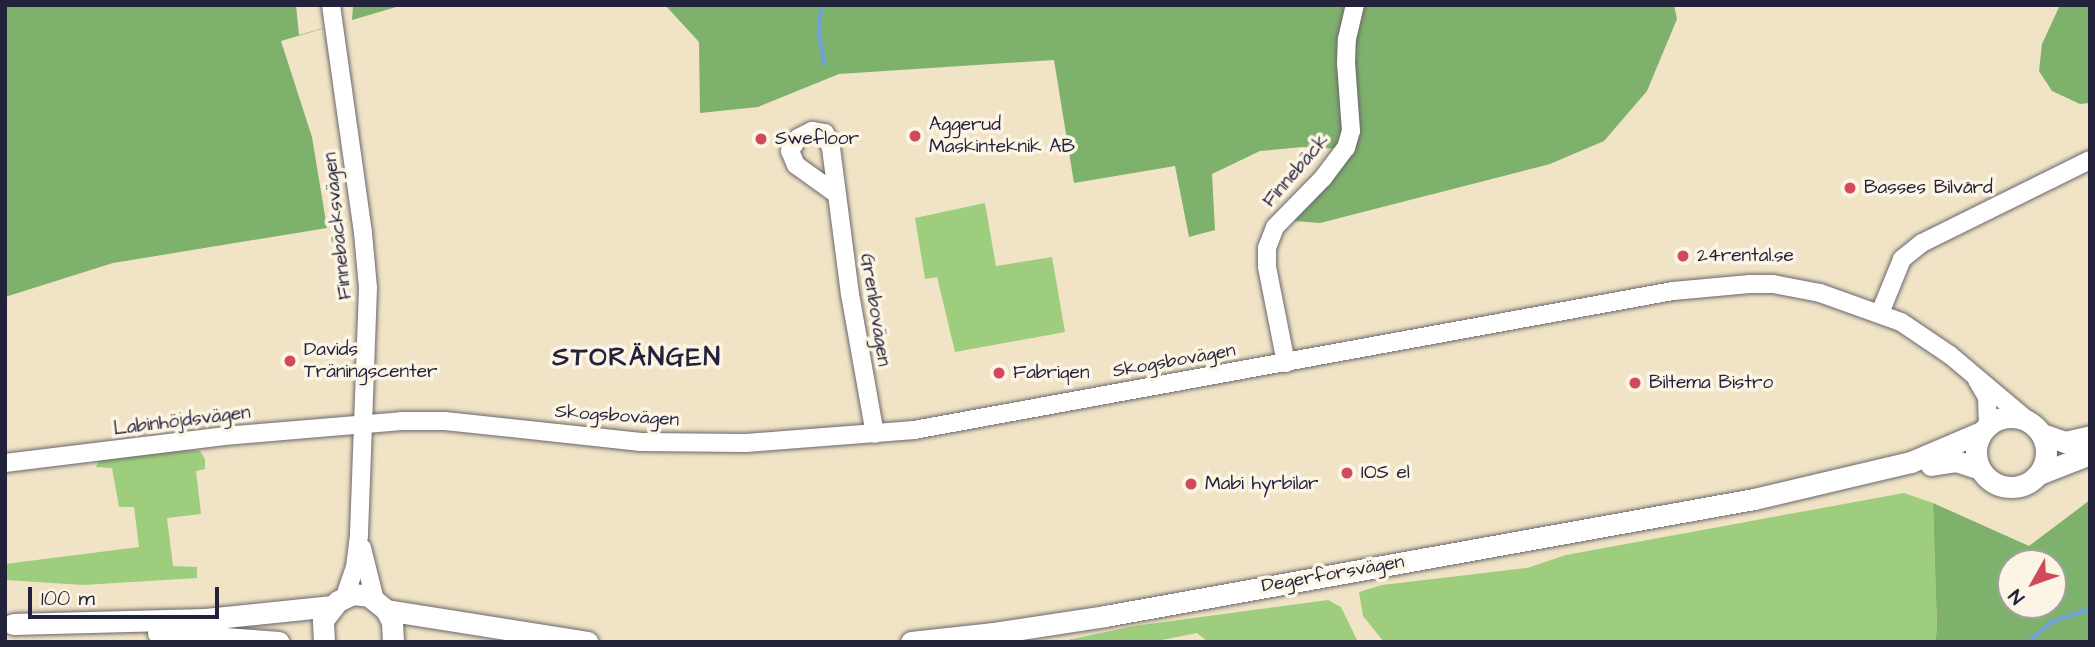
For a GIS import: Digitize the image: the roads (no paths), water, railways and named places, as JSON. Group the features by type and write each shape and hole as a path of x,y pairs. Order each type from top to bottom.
{"main road":[{"path":"2090,436 2065,442 2007,416 1985,428 1976,449 1980,469 1995,483 2008,487 2022,485 2039,474 2090,454"},
{"path":"2035,427 2047,454 2039,474"},
{"name":"Degerforsvägen","path":"911,642 1093,618 1754,499 1911,462 1985,428"},
{"name":"Degerforsvägen","path":"1754,499 1850,487 1944,462 1956,461 1980,469"},
{"path":"9,623 206,619 267,615 361,595 380,605 587,642"},
{"path":"324,642 323,620 339,601"},
{"path":"380,605 392,622 393,642"},
{"path":"9,623 279,642"}],"street":[{"name":"Finnebäcksvägen","path":"331,5 367,263 359,527 355,567 339,601"},
{"name":"Finnebäck","path":"1286,363 1267,267 1267,248 1275,227 1323,178 1346,148 1352,131 1346,63 1347,39 1354,5"},
{"path":"1880,313 1902,259 1923,243 2090,160"},
{"name":"Grenbovägen","path":"835,193 875,434"},
{"name":"Skogsbovägen","path":"364,425 440,420 641,442 747,443 875,434 998,416 1713,286 1773,284 1819,293 1901,322 1968,370 2035,427"},
{"name":"Skogsbovägen","path":"1968,370 1987,397 1985,428"},
{"name":"Labinhöjdsvägen","path":"5,463 224,436 364,425"},
{"name":"Finnebäcksvägen","path":"359,527 364,560 380,605"}],"waterway":[{"path":"822,5 819,33 825,63"},
{"path":"2029,642 2051,622 2090,609"}],"place":[{"name":"Aggerud Maskinteknik AB","path":"915,136"},
{"name":"Swefloor","path":"761,139"},
{"name":"Basses Bilvård","path":"1850,188"},
{"name":"24rental.se","path":"1683,256"},
{"name":"Davids Träningscenter","path":"290,361"},
{"name":"Fabriqen","path":"999,373"},
{"name":"Biltema Bistro","path":"1635,383"},
{"name":"IOS el","path":"1347,473"},
{"name":"Mabi hyrbilar","path":"1191,484"}],"district":[{"name":"STORÄNGEN","path":"637,358"}]}
